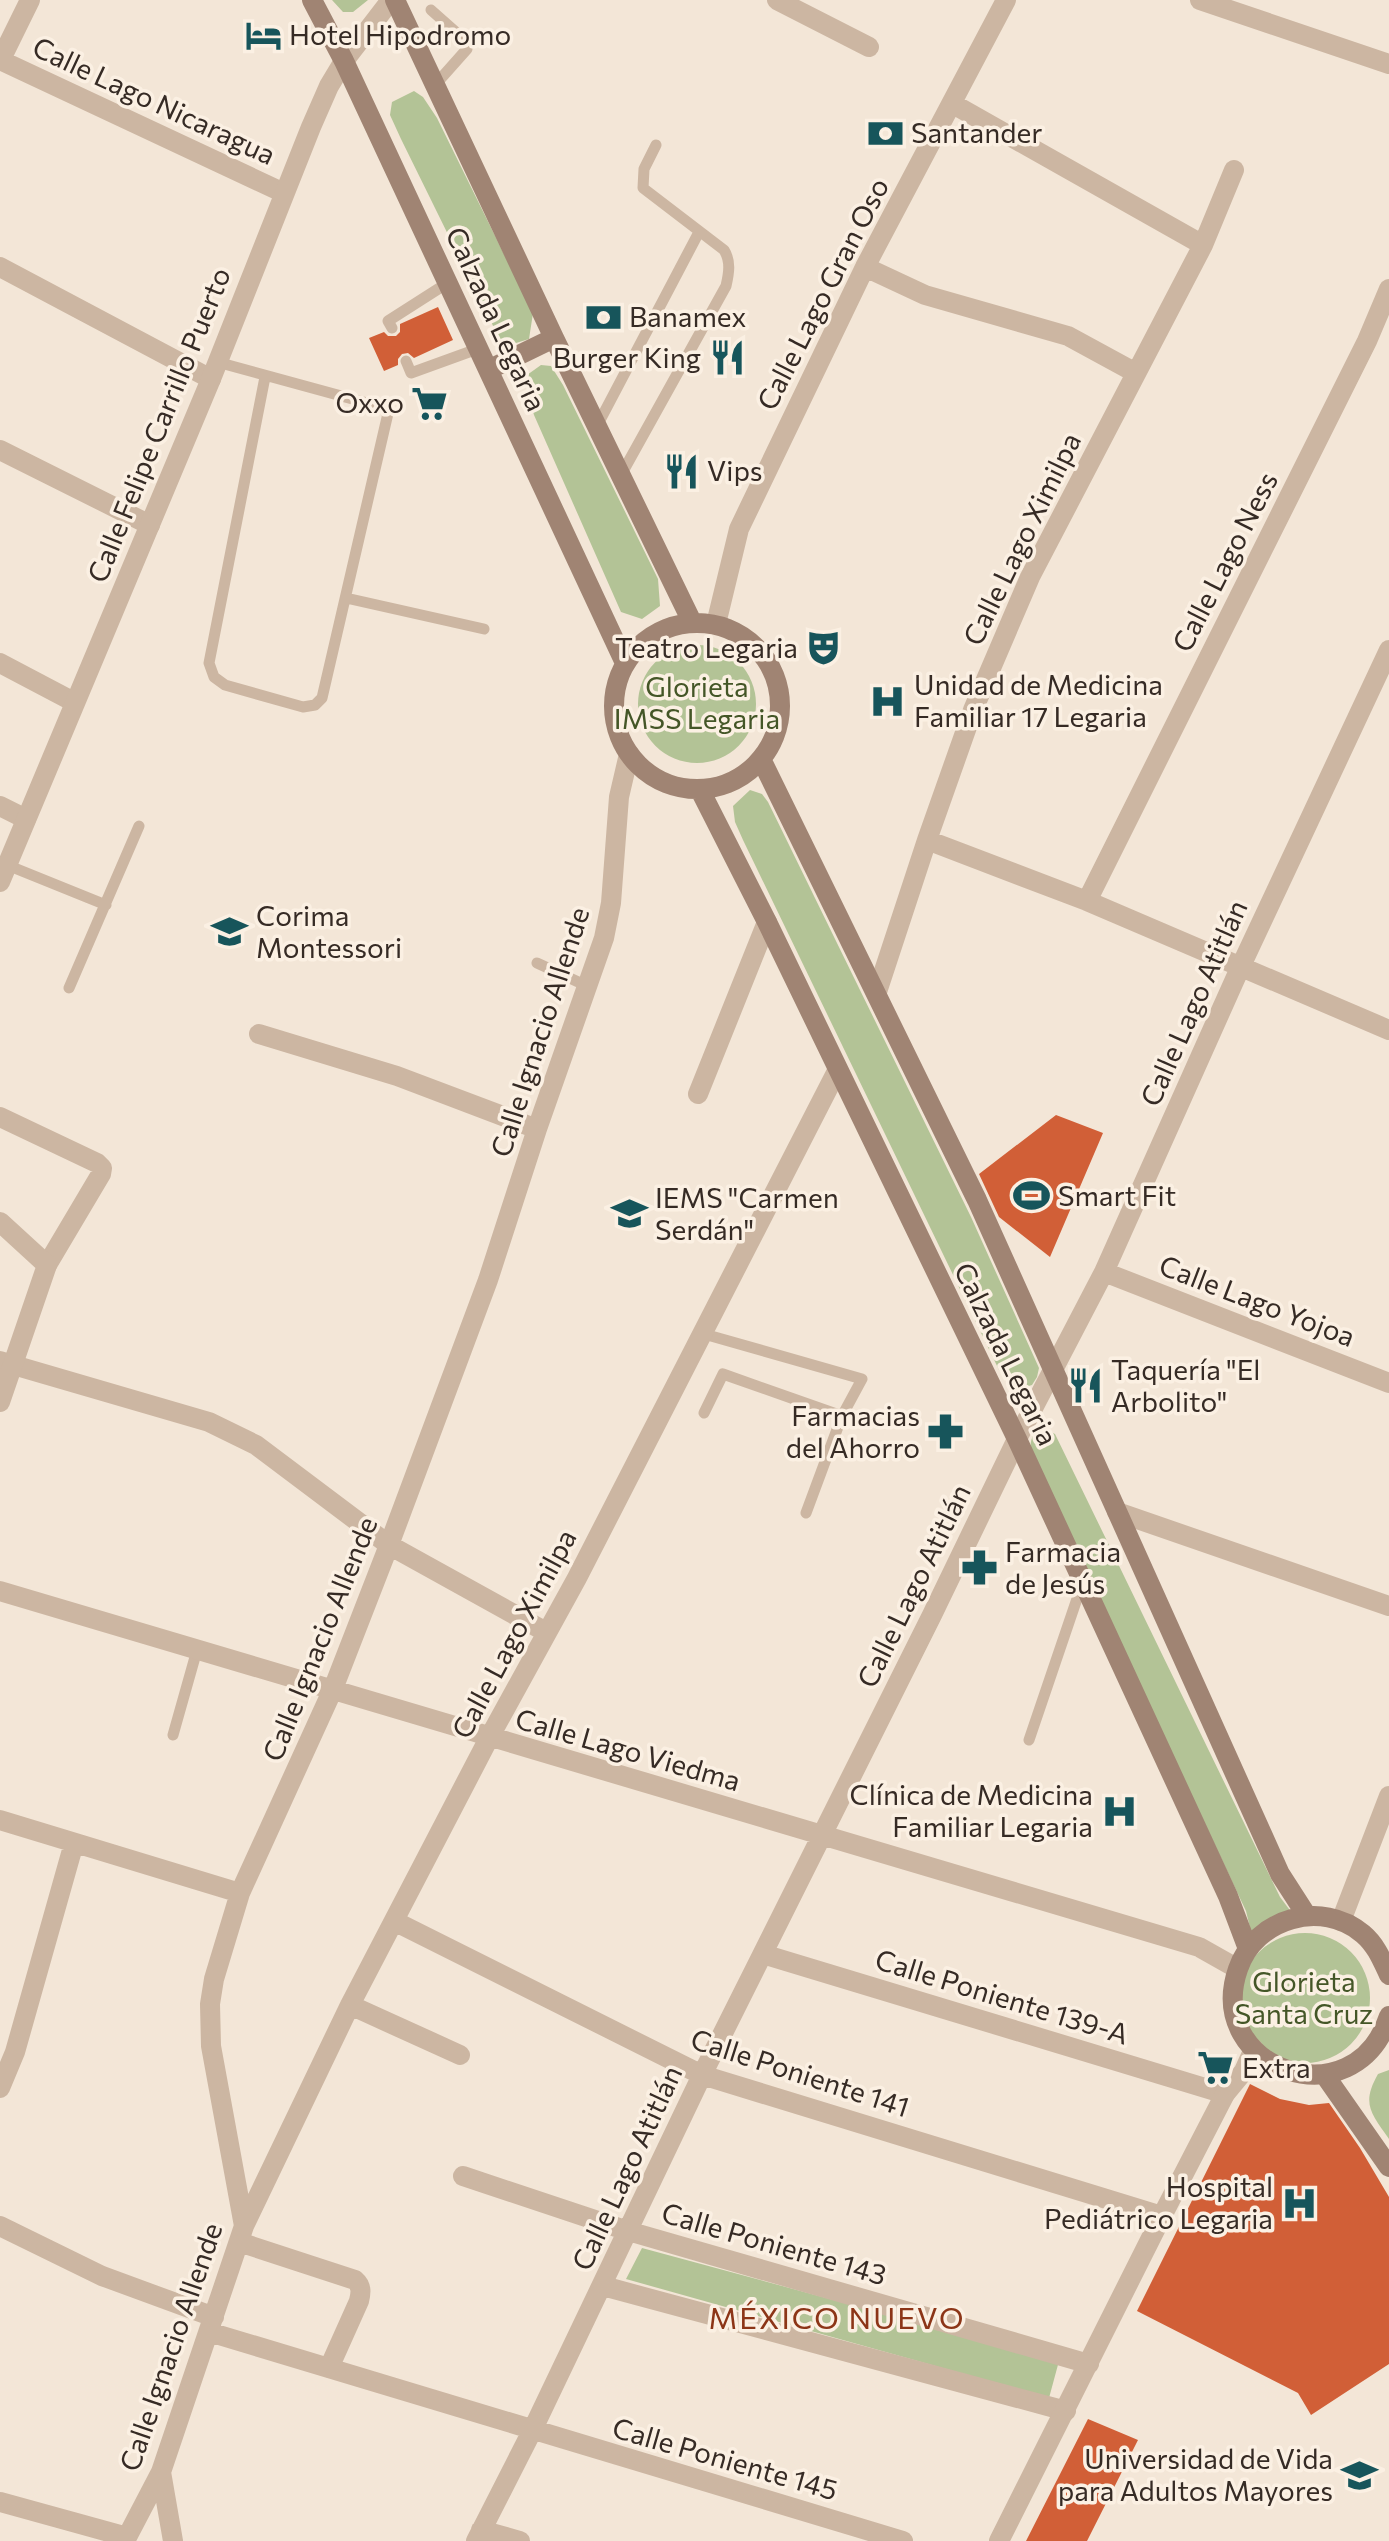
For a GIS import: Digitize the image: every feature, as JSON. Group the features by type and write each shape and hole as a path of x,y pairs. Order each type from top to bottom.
{"main road":[{"name":"Calzada Legaria","path":"312,0 449,282 625,663"},
{"name":"Calzada Legaria","path":"393,0 692,622"},
{"path":"490,369 554,338"},
{"path":"692,622 716,624 738,633 757,648 771,668 779,691 780,715 774,738 749,772 734,781 700,790 672,786 648,774 629,754 618,733 614,709 616,686 625,663 647,639 676,625 692,622"},
{"name":"Calzada Legaria","path":"761,759 977,1200 1280,1874 1307,1916"},
{"name":"Calzada Legaria","path":"700,790 1017,1439 1228,1896 1248,1949"},
{"path":"1387,2031 1358,2061 1341,2070 1324,2074 1296,2074 1262,2056 1239,2025 1234,1983 1248,1949 1274,1926 1307,1916 1341,1921 1363,1934 1379,1953 1389,1975"},
{"path":"1324,2074 1389,2167"}],"street":[{"path":"0,61 30,0"},
{"name":"Calle Felipe Carrillo Puerto","path":"4,873 323,100 344,61 393,0"},
{"path":"777,0 869,47"},
{"name":"Calle Lago Gran Oso","path":"716,624 739,529 865,267 1006,0"},
{"path":"1200,0 1389,64"},
{"name":"Calle Lago Nicaragua","path":"0,61 284,193"},
{"path":"953,104 1203,245"},
{"name":"Calle Lago Ximilpa","path":"877,992 973,710 1030,577 1203,245 1234,170"},
{"path":"0,267 214,370"},
{"path":"865,267 925,295 1068,336 1136,373"},
{"name":"Calle Lago Ness","path":"1087,901 1367,341 1389,289"},
{"path":"0,450 150,525"},
{"name":"Calle Lago Atitlán","path":"478,2536 603,2286 702,2075 1017,1439 1104,1272 1240,968 1389,650"},
{"path":"0,663 74,702"},
{"name":"Calle Ignacio Allende","path":"126,2539 161,2472 242,2234 211,2046 214,1979 240,1893 333,1689 389,1545 488,1280 604,938 611,903 619,797 629,754"},
{"path":"0,806 26,819"},
{"path":"927,840 1087,901 1389,1030"},
{"path":"698,1094 767,922"},
{"path":"259,1034 397,1076 537,1129"},
{"name":"Calle Lago Ximilpa","path":"242,2234 350,2005 489,1738 585,1564 837,1071"},
{"path":"0,1117 102,1168 47,1265 6,1362 0,1402"},
{"path":"0,1222 47,1265"},
{"name":"Calle Lago Yojoa","path":"1104,1272 1389,1383"},
{"path":"6,1362 209,1422 256,1445 389,1545 546,1632"},
{"path":"1117,1512 1389,1606"},
{"name":"Calle Lago Viedma","path":"0,1591 1199,1947 1238,1969"},
{"path":"1341,1921 1389,1796"},
{"path":"0,1820 240,1893"},
{"path":"0,2088 15,2052 74,1843"},
{"name":"Calle Poniente 141","path":"394,1921 702,2075 1162,2216"},
{"name":"Calle Poniente 139-A","path":"763,1954 1225,2094"},
{"path":"350,2005 460,2055"},
{"path":"999,2541 1225,2094 1244,2071 1262,2056"},
{"name":"Calle Poniente 143","path":"463,2176 628,2231 1089,2364"},
{"name":"Calle Poniente 145","path":"0,2226 212,2325 329,2368 903,2541"},
{"path":"242,2234 359,2283 359,2301 329,2368"},
{"path":"603,2286 1066,2411"},
{"path":"161,2472 173,2541"},
{"path":"0,2502 126,2539"},
{"path":"478,2536 520,2541"}],"lane":[{"path":"431,10 466,41 467,49 435,85"},
{"path":"621,475 726,286 729,274 728,256 724,250 643,188 644,169 656,145"},
{"path":"597,426 699,232"},
{"path":"392,328 388,321 449,282"},
{"path":"406,361 411,373 480,348"},
{"path":"214,370 265,377 389,409 322,698 315,705 303,707 225,685 214,677 209,663 265,377"},
{"path":"346,598 484,629"},
{"path":"69,988 139,826"},
{"path":"4,873 106,905"},
{"path":"537,963 587,986"},
{"path":"704,1334 862,1379 842,1416 806,1513"},
{"path":"704,1413 723,1374 842,1416"},
{"path":"1029,1740 1082,1584"},
{"path":"173,1735 197,1650"}],"green space":[{"path":"332,0 368,0 353,12 343,12"},
{"path":"414,91 423,97 437,118 533,313 529,339 516,343 501,342 401,139 390,115 392,102"},
{"path":"541,365 551,366 563,385 658,579 660,606 642,619 621,612 534,415 527,375"},
{"name":"Glorieta IMSS Legaria","path":"697,645 720,649 739,662 752,681 756,704 752,727 739,746 720,759 697,763 674,759 655,746 642,727 638,704 642,681 655,662 674,649"},
{"path":"750,790 762,794 768,802 971,1217 1039,1368 1032,1385 1010,1387 999,1370 743,840 735,822 733,806"},
{"path":"1046,1429 1055,1434 1280,1897 1292,1913 1251,1932 1246,1911 1032,1457 1032,1438"},
{"name":"Glorieta Santa Cruz","path":"1305,1933 1330,1938 1351,1952 1365,1973 1370,1998 1365,2023 1351,2044 1330,2058 1305,2063 1280,2058 1259,2044 1245,2023 1240,1998 1245,1973 1259,1952 1280,1938"},
{"path":"1389,2070 1389,2139 1373,2115 1369,2101 1378,2074"},
{"path":"642,2248 1059,2361 1049,2398 626,2279"}],"building":[{"path":"438,307 453,340 414,358 408,353 402,354 398,365 384,371 369,338 384,332 388,336 396,336 400,332 400,324"},
{"name":"Smart Fit","path":"1056,1115 1103,1133 1050,1257 999,1217 979,1174"},
{"name":"Hospital Pediátrico Legaria","path":"1250,2084 1280,2099 1309,2105 1329,2103 1389,2197 1389,2364 1311,2415 1298,2393 1137,2311"},
{"path":"1088,2419 1138,2440 1087,2541 1026,2541"}],"place":[{"name":"Hotel Hipodromo","path":"263,35"},
{"name":"Santander","path":"885,133"},
{"name":"Banamex","path":"603,317"},
{"name":"Burger King","path":"727,358"},
{"name":"Oxxo","path":"430,403"},
{"name":"Vips","path":"681,471"},
{"name":"Teatro Legaria","path":"824,648"},
{"name":"Unidad de Medicina Familiar 17 Legaria","path":"888,701"},
{"name":"Corima Montessori","path":"230,932"},
{"name":"Smart Fit","path":"1032,1196"},
{"name":"IEMS \"Carmen Serdán\"","path":"629,1214"},
{"name":"Taquería \"El Arbolito\"","path":"1085,1386"},
{"name":"Farmacias del Ahorro","path":"946,1432"},
{"name":"Farmacia de Jesús","path":"979,1568"},
{"name":"Clínica de Medicina Familiar Legaria","path":"1119,1811"},
{"name":"Extra","path":"1216,2068"},
{"name":"Hospital Pediátrico Legaria","path":"1299,2203"},
{"name":"Universidad de Vida para Adultos Mayores","path":"1359,2475"}],"district":[{"name":"MÉXICO NUEVO","path":"837,2319"}]}
